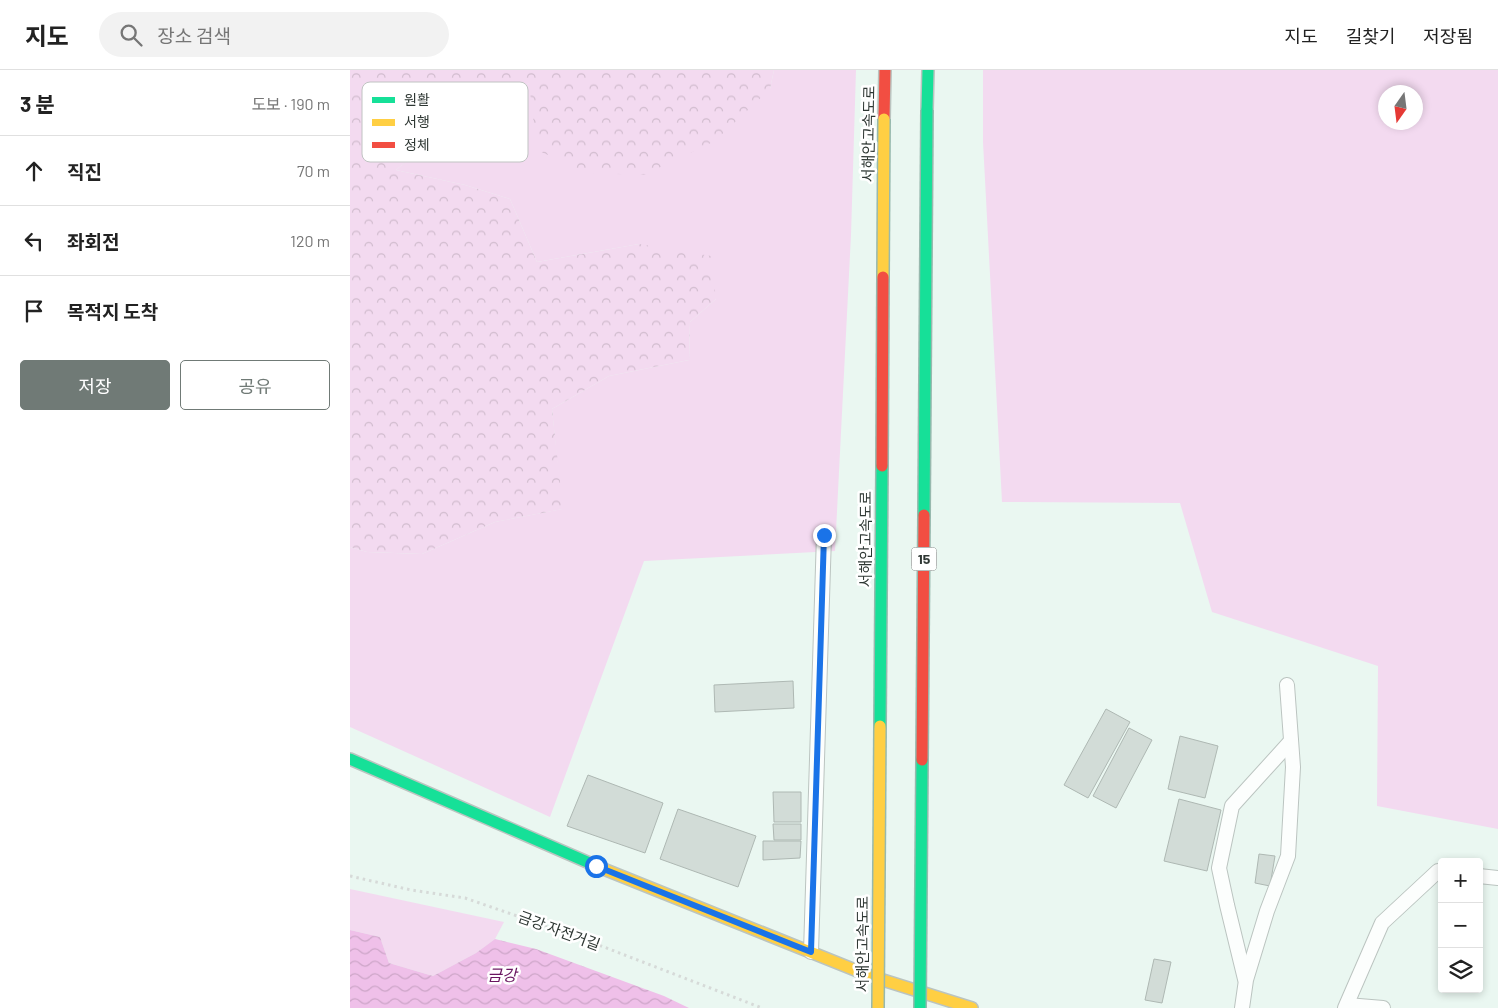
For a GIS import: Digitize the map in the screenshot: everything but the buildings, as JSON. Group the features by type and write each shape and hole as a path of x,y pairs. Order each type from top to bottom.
{"main road":[{"name":"서해안고속도로","path":"878,1008 885,70"},
{"name":"15","path":"920,1008 928,70"},
{"path":"350,759 596,866 870,976 972,1008"}],"lane":[{"path":"811,952 824,535"},
{"path":"1242,1008 1246,980 1267,911 1288,856 1293,767 1287,685"},
{"path":"1246,980 1219,868 1232,806 1291,741"},
{"path":"1383,1008 1346,1006 1382,923 1438,870"},
{"path":"1483,876 1498,878"}],"path":[{"name":"금강 자전거길","path":"350,876 411,890 466,898 578,937 762,1008"}],"green space":[{"path":"350,70 774,70 770,89 715,141 644,175 587,173 537,150 528,82 362,82 362,162 406,162 396,170 465,185 510,199 537,262 639,244 711,256 716,299 690,322 689,360 609,376 552,409 563,509 495,522 422,554 367,552 350,547"},
{"path":"774,70 856,70 851,235 835,551 644,561 550,817 350,727 350,547 367,552 422,554 495,522 562,509 552,409 609,376 689,360 690,322 716,299 639,244 537,262 510,199 465,185 396,170 406,162 528,162 529,83 770,89"},
{"path":"983,70 1498,70 1498,829 1377,806 1378,666 1212,612 1180,503 1002,502 983,142"},
{"path":"350,889 504,922 495,939 476,953 433,976 389,963 380,937 350,930"}],"water":[{"name":"금강","path":"350,930 380,937 389,963 433,976 476,953 495,939 536,949 664,996 689,1008 350,1008"}],"traffic: fast":[{"path":"927,110 928,70"},
{"path":"924,515 927,110"},
{"path":"880,726 882,466"},
{"path":"350,759 601,868"},
{"path":"920,1008 922,760"}],"traffic: slow":[{"path":"883,277 884,119"},
{"path":"878,1008 880,726"},
{"path":"601,868 870,976 972,1008"}],"traffic: jam":[{"path":"884,119 885,70"},
{"path":"882,466 883,277"},
{"path":"922,760 924,515"}],"route":[{"path":"596,866 811,952 824,535"}]}
